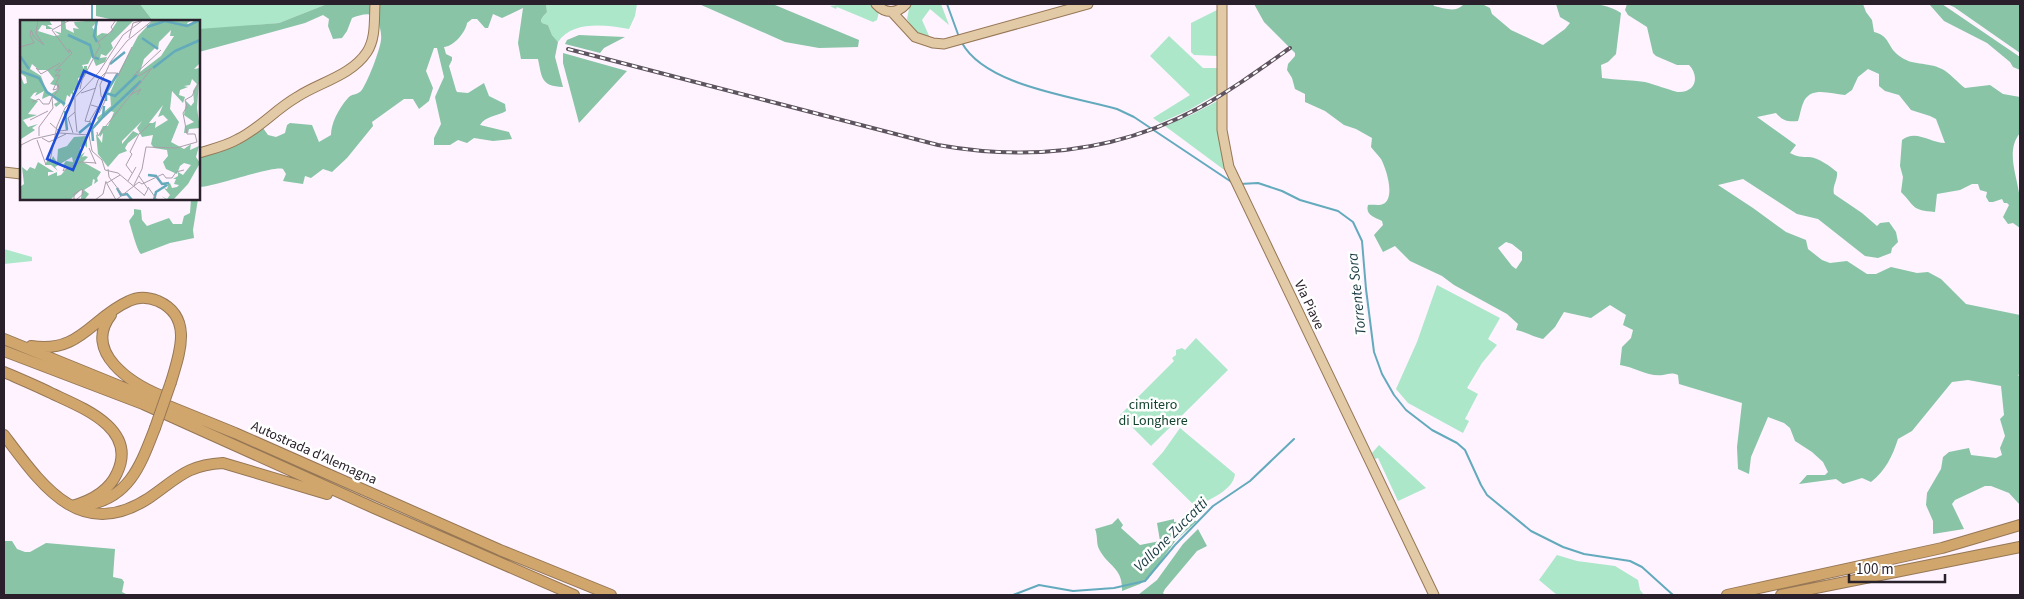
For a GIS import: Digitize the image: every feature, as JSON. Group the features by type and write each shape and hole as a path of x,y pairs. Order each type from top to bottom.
{"highway":[{"path":"8,341 40,347 65,344 80,336 127,302 144,297 162,303 176,317 180,326 182,346 155,428 139,468 128,483 109,497 98,502 72,506"},
{"path":"117,308 106,323 103,339 105,353 112,362 136,383 204,414 236,433"},
{"name":"Autostrada d'Alemagna","path":"8,341 236,433 500,550 611,595"},
{"name":"Autostrada d'Alemagna","path":"4,351 143,404 574,595"},
{"path":"4,372 87,409 107,424 119,442 121,453 119,468 112,482 91,499 72,506"},
{"path":"4,435 44,486 61,501 91,513 106,514 122,511 149,498 181,474 207,464 223,463 374,508"},
{"path":"1780,595 1790,588 1942,548 2020,525"},
{"path":"1727,595 1790,588 2020,547"}],"main road":[{"path":"200,153 223,146 240,138 298,96 355,65 371,44 374,32 375,4"},
{"path":"876,4 884,11 892,12 906,5"},
{"path":"892,12 911,34 924,41 939,44 966,39 1088,4"},
{"path":"905,28 903,14 906,5"},
{"name":"Via Piave","path":"1221,6 1223,139 1232,175 1434,595"},
{"path":"4,172 20,174"}],"green space":[{"path":"96,4 140,4 152,20 114,20 96,16"},
{"path":"140,4 327,4 279,23 205,30 200,29 200,20 152,20"},
{"path":"327,4 546,4 547,12 543,17 542,23 548,25 552,35 558,42 555,57 563,87 546,83 540,71 538,59 521,59 518,43 523,8 502,18 493,14 488,28 485,28 477,19 472,19 451,45 444,47 446,54 452,57 449,66 456,90 457,92 468,93 484,83 489,96 505,104 506,111 488,118 480,125 509,132 512,139 493,141 474,138 467,143 458,140 450,145 434,145 434,138 441,124 435,97 444,77 437,48 434,48 426,71 433,88 429,101 419,109 413,99 404,99 372,122 373,126 347,158 332,172 323,169 311,178 305,176 303,184 283,181 286,174 283,169 269,170 200,187 200,158 243,142 263,128 268,135 276,137 285,133 287,125 290,123 312,125 319,142 331,135 334,121 341,107 349,97 361,91 367,81 376,59 381,37 377,17 374,15 368,14 352,18 342,38 333,39 328,26 329,19 323,15 305,23 200,52 200,29 279,23"},
{"path":"546,4 637,4 635,16 629,29 610,26 581,27 564,35 558,42 552,35 548,25 542,23 542,18 547,12"},
{"path":"699,4 775,5 859,40 858,47 819,48 785,42"},
{"path":"871,4 879,12 877,20 873,22 837,7 836,9 830,6"},
{"path":"910,4 941,4 949,25 930,9 922,20 930,38 914,31 907,19"},
{"path":"1254,4 1433,4 1445,9 1456,9 1463,5 1482,4 1490,8 1492,14 1511,30 1543,45 1570,23 1560,17 1556,4 1598,4 1621,13 1616,54 1608,62 1601,65 1602,78 1645,82 1679,92 1690,89 1693,86 1695,78 1692,69 1689,65 1677,65 1653,53 1647,27 1628,15 1625,10 1627,4 1863,4 1872,20 1874,32 1883,36 1894,52 1904,59 1942,69 1965,88 1990,85 2003,94 2020,97 2020,133 2014,147 2013,162 2020,193 2020,228 2013,223 2008,224 2003,217 2009,205 2004,203 2002,199 1989,202 1986,197 1987,192 1980,190 1978,184 1972,184 1960,190 1937,194 1935,212 1918,209 1912,204 1901,192 1903,177 1900,166 1902,140 1907,137 1918,136 1945,143 1936,119 1911,110 1899,95 1885,91 1879,86 1879,74 1868,69 1858,77 1852,90 1845,95 1817,92 1807,96 1798,121 1786,120 1776,113 1757,117 1796,145 1790,153 1797,156 1813,157 1837,172 1834,194 1877,226 1880,223 1889,222 1896,232 1898,242 1892,248 1891,253 1878,258 1865,256 1818,219 1797,214 1743,179 1718,185 1786,232 1806,240 1808,249 1822,260 1830,263 1847,261 1867,274 1876,274 1891,267 1917,273 1928,272 1941,279 1966,304 2020,315 2020,374 2018,375 2020,377 2020,505 2009,493 1991,486 1985,486 1955,500 1952,504 1964,529 1933,534 1933,521 1926,505 1927,493 1941,469 1943,457 1949,452 1969,448 1971,455 1996,458 2002,455 2000,448 2005,436 2000,419 2004,415 2001,386 1968,380 1952,382 1912,431 1898,439 1888,463 1871,482 1862,478 1843,484 1836,479 1799,484 1807,475 1825,475 1828,472 1823,462 1795,441 1790,428 1784,423 1768,417 1751,457 1749,474 1738,469 1737,447 1742,403 1679,384 1678,375 1676,374 1652,375 1620,365 1622,347 1631,338 1633,330 1623,325 1626,315 1610,305 1591,318 1564,312 1555,327 1543,339 1516,330 1518,324 1507,314 1454,285 1442,276 1410,261 1395,246 1383,252 1374,235 1383,225 1382,221 1371,215 1367,208 1368,205 1381,205 1387,201 1389,183 1381,159 1371,147 1372,138 1344,125 1325,111 1305,102 1305,94 1295,89 1292,78 1287,70 1288,64 1295,56 1295,53 1264,22","holes":["1506,242 1522,252 1522,260 1516,269 1498,248"]},
{"path":"1929,4 1942,4 2020,57 2020,70 2013,67 2010,62 1987,43 1944,21"},
{"path":"1947,4 2020,4 2020,53 1954,7"},
{"path":"1217,10 1218,56 1194,55 1191,52 1191,23"},
{"path":"579,35 625,37 604,48 600,53 565,44 567,40"},
{"path":"1169,36 1203,68 1218,68 1220,92 1189,110 1160,123 1153,118 1190,95 1150,56"},
{"path":"563,53 627,71 579,123 563,63"},
{"path":"1221,99 1227,172 1165,126"},
{"path":"191,200 198,200 193,230 194,238 170,243 141,254 139,252 129,221 134,214 134,209 141,210 142,220 147,226 169,218 173,224 182,224 184,216 190,213"},
{"path":"4,249 32,257 32,261 4,264"},
{"path":"1437,285 1500,318 1488,339 1497,345 1482,363 1467,388 1478,394 1465,419 1469,421 1463,433 1408,403 1396,389 1417,342"},
{"name":"cimitero di Longhere","path":"1196,338 1228,370 1151,446 1120,415 1174,361 1172,358 1176,355 1176,350 1182,348 1185,350"},
{"path":"1180,428 1235,474 1230,485 1225,490 1196,507 1152,464"},
{"path":"1379,445 1426,488 1398,501 1378,458 1375,459 1372,453"},
{"path":"1118,518 1123,525 1121,528 1140,545 1160,541 1157,523 1174,519 1174,522 1197,521 1176,540 1148,579 1122,591 1122,583 1118,572 1099,549 1095,529 1112,524"},
{"path":"1198,529 1207,546 1197,551 1165,589 1163,593 1165,595 1138,595 1157,580 1183,544"},
{"path":"4,541 12,541 17,549 25,552 30,552 46,543 115,549 113,577 122,579 124,582 122,592 128,595 4,595"},
{"path":"1557,555 1577,561 1615,566 1638,580 1640,590 1644,595 1557,595 1539,580"}],"waterway":[{"path":"92,4 92,20"},
{"name":"Torrente Sora","path":"947,4 959,37"},
{"name":"Torrente Sora","path":"962,43 974,58 990,70 1010,79 1055,94 1117,109 1134,117 1233,183"},
{"name":"Torrente Sora","path":"1240,184 1258,183 1282,191 1300,200 1338,211 1353,222 1362,241 1374,352 1382,374 1394,395 1406,410 1432,430 1457,443 1465,450 1487,495 1531,531 1563,547 1584,554 1630,561 1642,567 1673,595"},
{"name":"Vallone Zuccatti","path":"1013,595 1039,585 1073,591 1114,588 1145,581 1175,545 1213,506 1250,481 1294,439"}],"railway":[{"path":"568,49 938,145 971,150 1038,152 1103,144 1166,124 1233,88 1290,48"}]}
